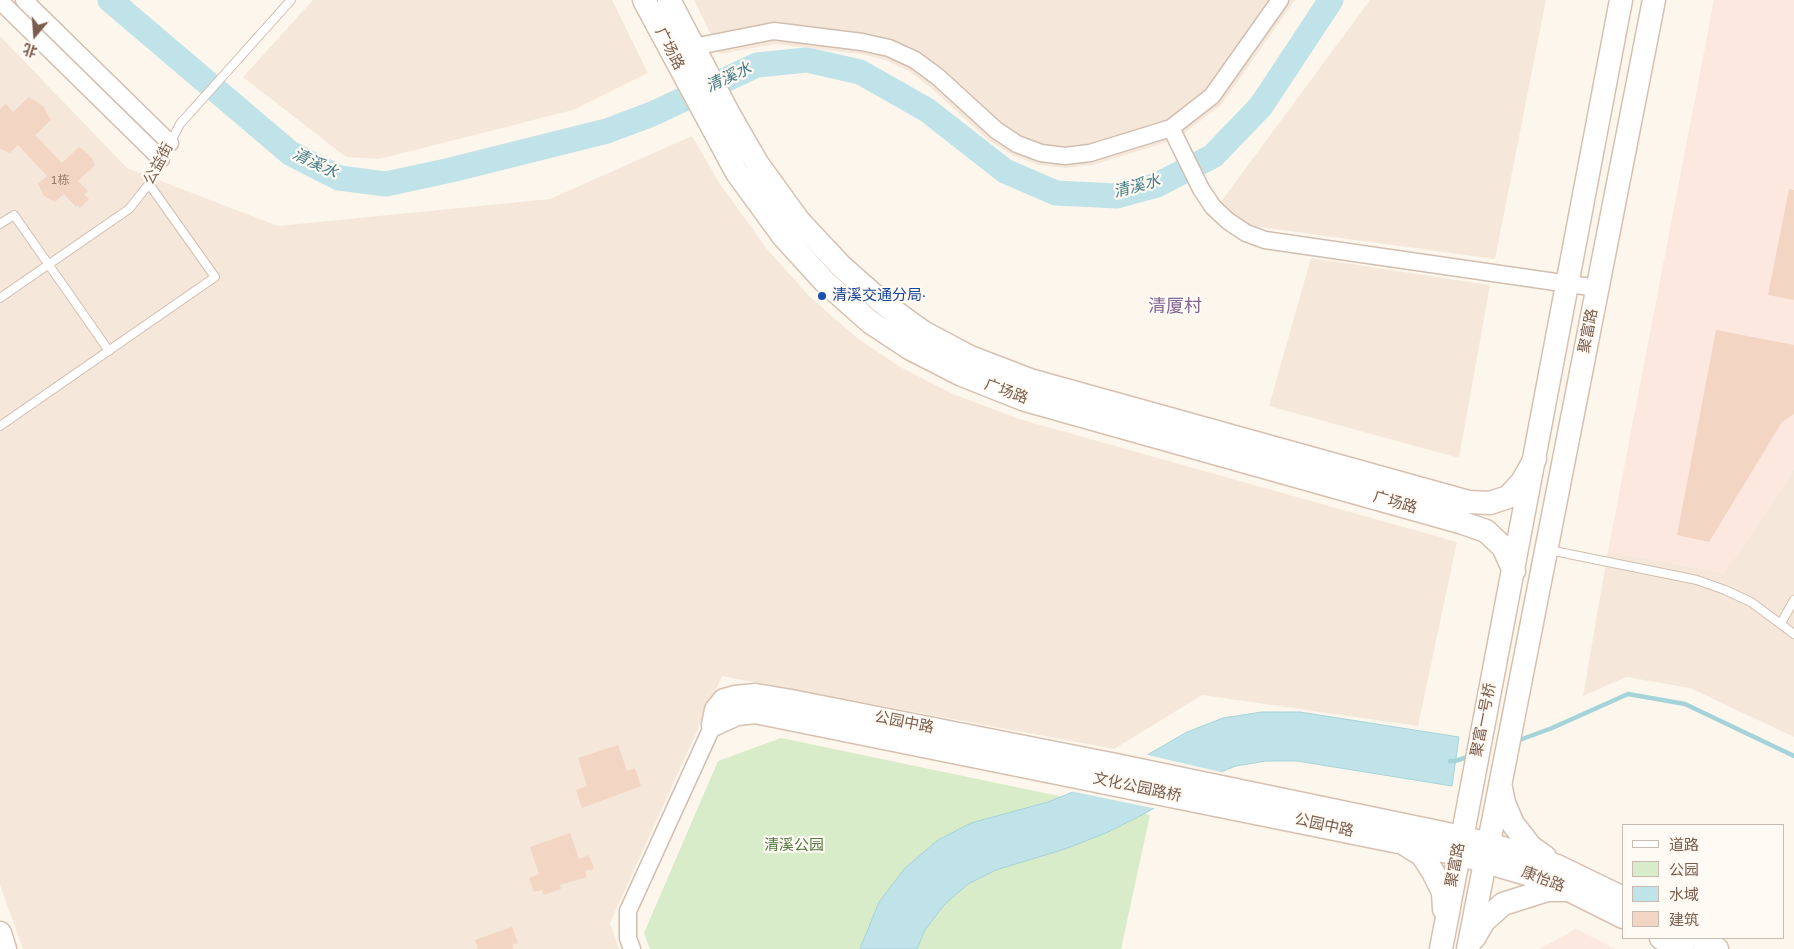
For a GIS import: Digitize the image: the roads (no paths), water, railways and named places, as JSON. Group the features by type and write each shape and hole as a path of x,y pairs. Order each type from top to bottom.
{"street":[{"path":"24,0 170,143"},
{"name":"广场路","path":"644,0 687,52"},
{"name":"广场路","path":"669,0 687,52 720,121 737,173 783,236 832,289 870,322 911,349 962,375 1025,400 1486,531 1503,546 1514,571"},
{"path":"687,52 774,31 862,42 889,48 916,60 938,77 996,130 1017,144 1041,152 1065,156 1090,152 1171,128 1212,96 1280,0"},
{"name":"聚富路","path":"1496,659 1621,0"},
{"name":"聚富路","path":"1524,663 1654,0"},
{"path":"0,1 161,159"},
{"name":"广场路","path":"720,121 757,162 799,221 842,267 884,304 922,332 970,357 1030,380 1469,502 1490,503 1508,497 1522,482 1535,459"},
{"path":"1171,128 1213,207 1228,221 1246,233 1265,240 1597,288"},
{"name":"聚富一号桥","path":"1472,781 1496,659"},
{"name":"聚富一号桥","path":"1500,782 1524,663"},
{"name":"公园中路","path":"627,945 628,911 713,725 716,710 724,700 756,695 1111,764"},
{"name":"公园中路","path":"713,725 736,714 755,712 1084,777"},
{"name":"文化公园路桥","path":"1111,764 1215,786"},
{"name":"文化公园路桥","path":"1084,777 1189,799"},
{"name":"聚富路","path":"1441,949 1472,781"},
{"path":"1500,782 1504,803 1513,824 1531,847 1557,866"},
{"name":"聚富路","path":"1468,948 1500,782"},
{"name":"公园中路","path":"1215,786 1460,846"},
{"name":"公园中路","path":"1189,799 1404,843 1460,846"},
{"path":"1404,843 1422,855 1433,872 1443,892 1446,922"},
{"name":"康怡路","path":"1460,846 1486,853 1557,866 1622,898"},
{"name":"康怡路","path":"1486,853 1551,881 1622,916"},
{"path":"1468,948 1484,921 1502,904 1547,890 1571,891"},
{"path":"0,933 6,949"},
{"path":"1663,939 1682,949"},
{"path":"1699,939 1717,949"}],"lane":[{"name":"公益街","path":"0,298 129,209 149,184 180,124 291,0"},
{"path":"0,426 215,278 149,184"},
{"path":"0,224 14,215 109,350"},
{"path":"1546,550 1697,580 1751,602 1794,634"},
{"path":"1781,623 1794,600"}],"water":[{"path":"1262,712 1300,712 1459,737 1452,786 1297,761 1266,761 1236,766 1208,777 1144,814 1106,833 1065,849 996,870 968,884 944,905 925,930 917,949 860,949 879,902 905,868 938,840 971,823 1048,802 1085,787 1121,770 1187,732 1223,718"}],"waterway":[{"name":"清溪水","path":"110,0 290,153 339,178 386,184 451,170 607,131 652,114 757,65 807,60 860,72 927,110 1005,171 1056,193 1117,196 1157,185 1213,156 1261,106 1331,0"},
{"path":"1517,741 1552,728 1628,694 1685,704 1794,756"},
{"path":"1450,761 1471,756"}],"place":[{"name":"清溪交通分局·","path":"822,296"}],"district":[{"name":"清厦村","path":"1175,307"}],"park label":[{"name":"清溪公园","path":"794,846"}]}
